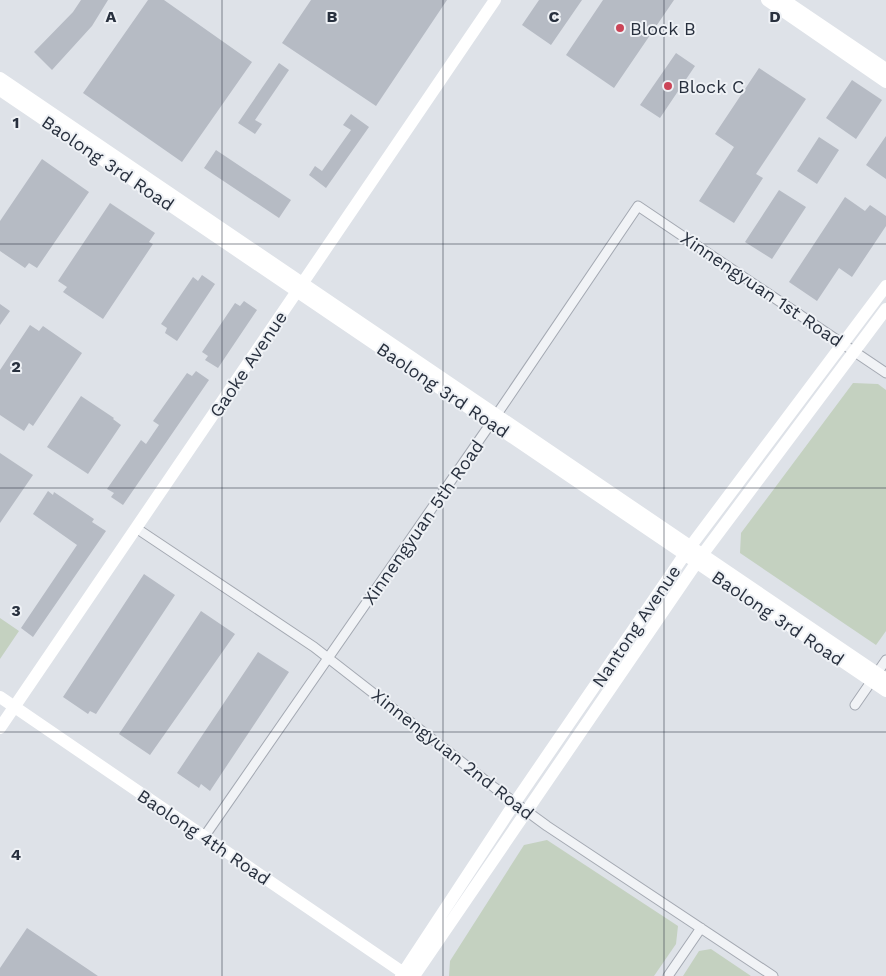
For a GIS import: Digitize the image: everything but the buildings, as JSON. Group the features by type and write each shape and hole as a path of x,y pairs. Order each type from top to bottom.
{"street":[{"name":"Gaoke Avenue","path":"0,728 495,0"},
{"path":"767,0 886,82"},
{"path":"784,0 886,70"},
{"name":"Baolong 3rd Road","path":"0,78 300,287 878,678 886,691"},
{"name":"Baolong 3rd Road","path":"0,90 300,287"},
{"name":"Xinnengyuan 1st Road","path":"638,206 886,372"},
{"name":"Xinnengyuan 5th Road","path":"204,837 494,419 638,206"},
{"name":"Nantong Avenue","path":"406,975 515,803 688,550 886,286"},
{"name":"Nantong Avenue","path":"406,975 526,812 699,558 886,310"},
{"name":"Xinnengyuan 2nd Road","path":"136,528 328,658 526,812 773,976"},
{"path":"855,705 878,678 886,660"},
{"name":"Baolong 4th Road","path":"0,697 406,975"},
{"path":"668,976 701,928"}],"green space":[{"path":"853,383 878,384 886,390 886,631 876,645 740,553 741,533"},
{"path":"0,618 19,631 0,659"},
{"path":"547,840 678,926 676,944 654,976 449,976 450,961 524,845"},
{"path":"711,949 751,976 683,976 699,951"}],"place":[{"name":"Block B","path":"620,28"},
{"name":"Block C","path":"668,86"}]}
